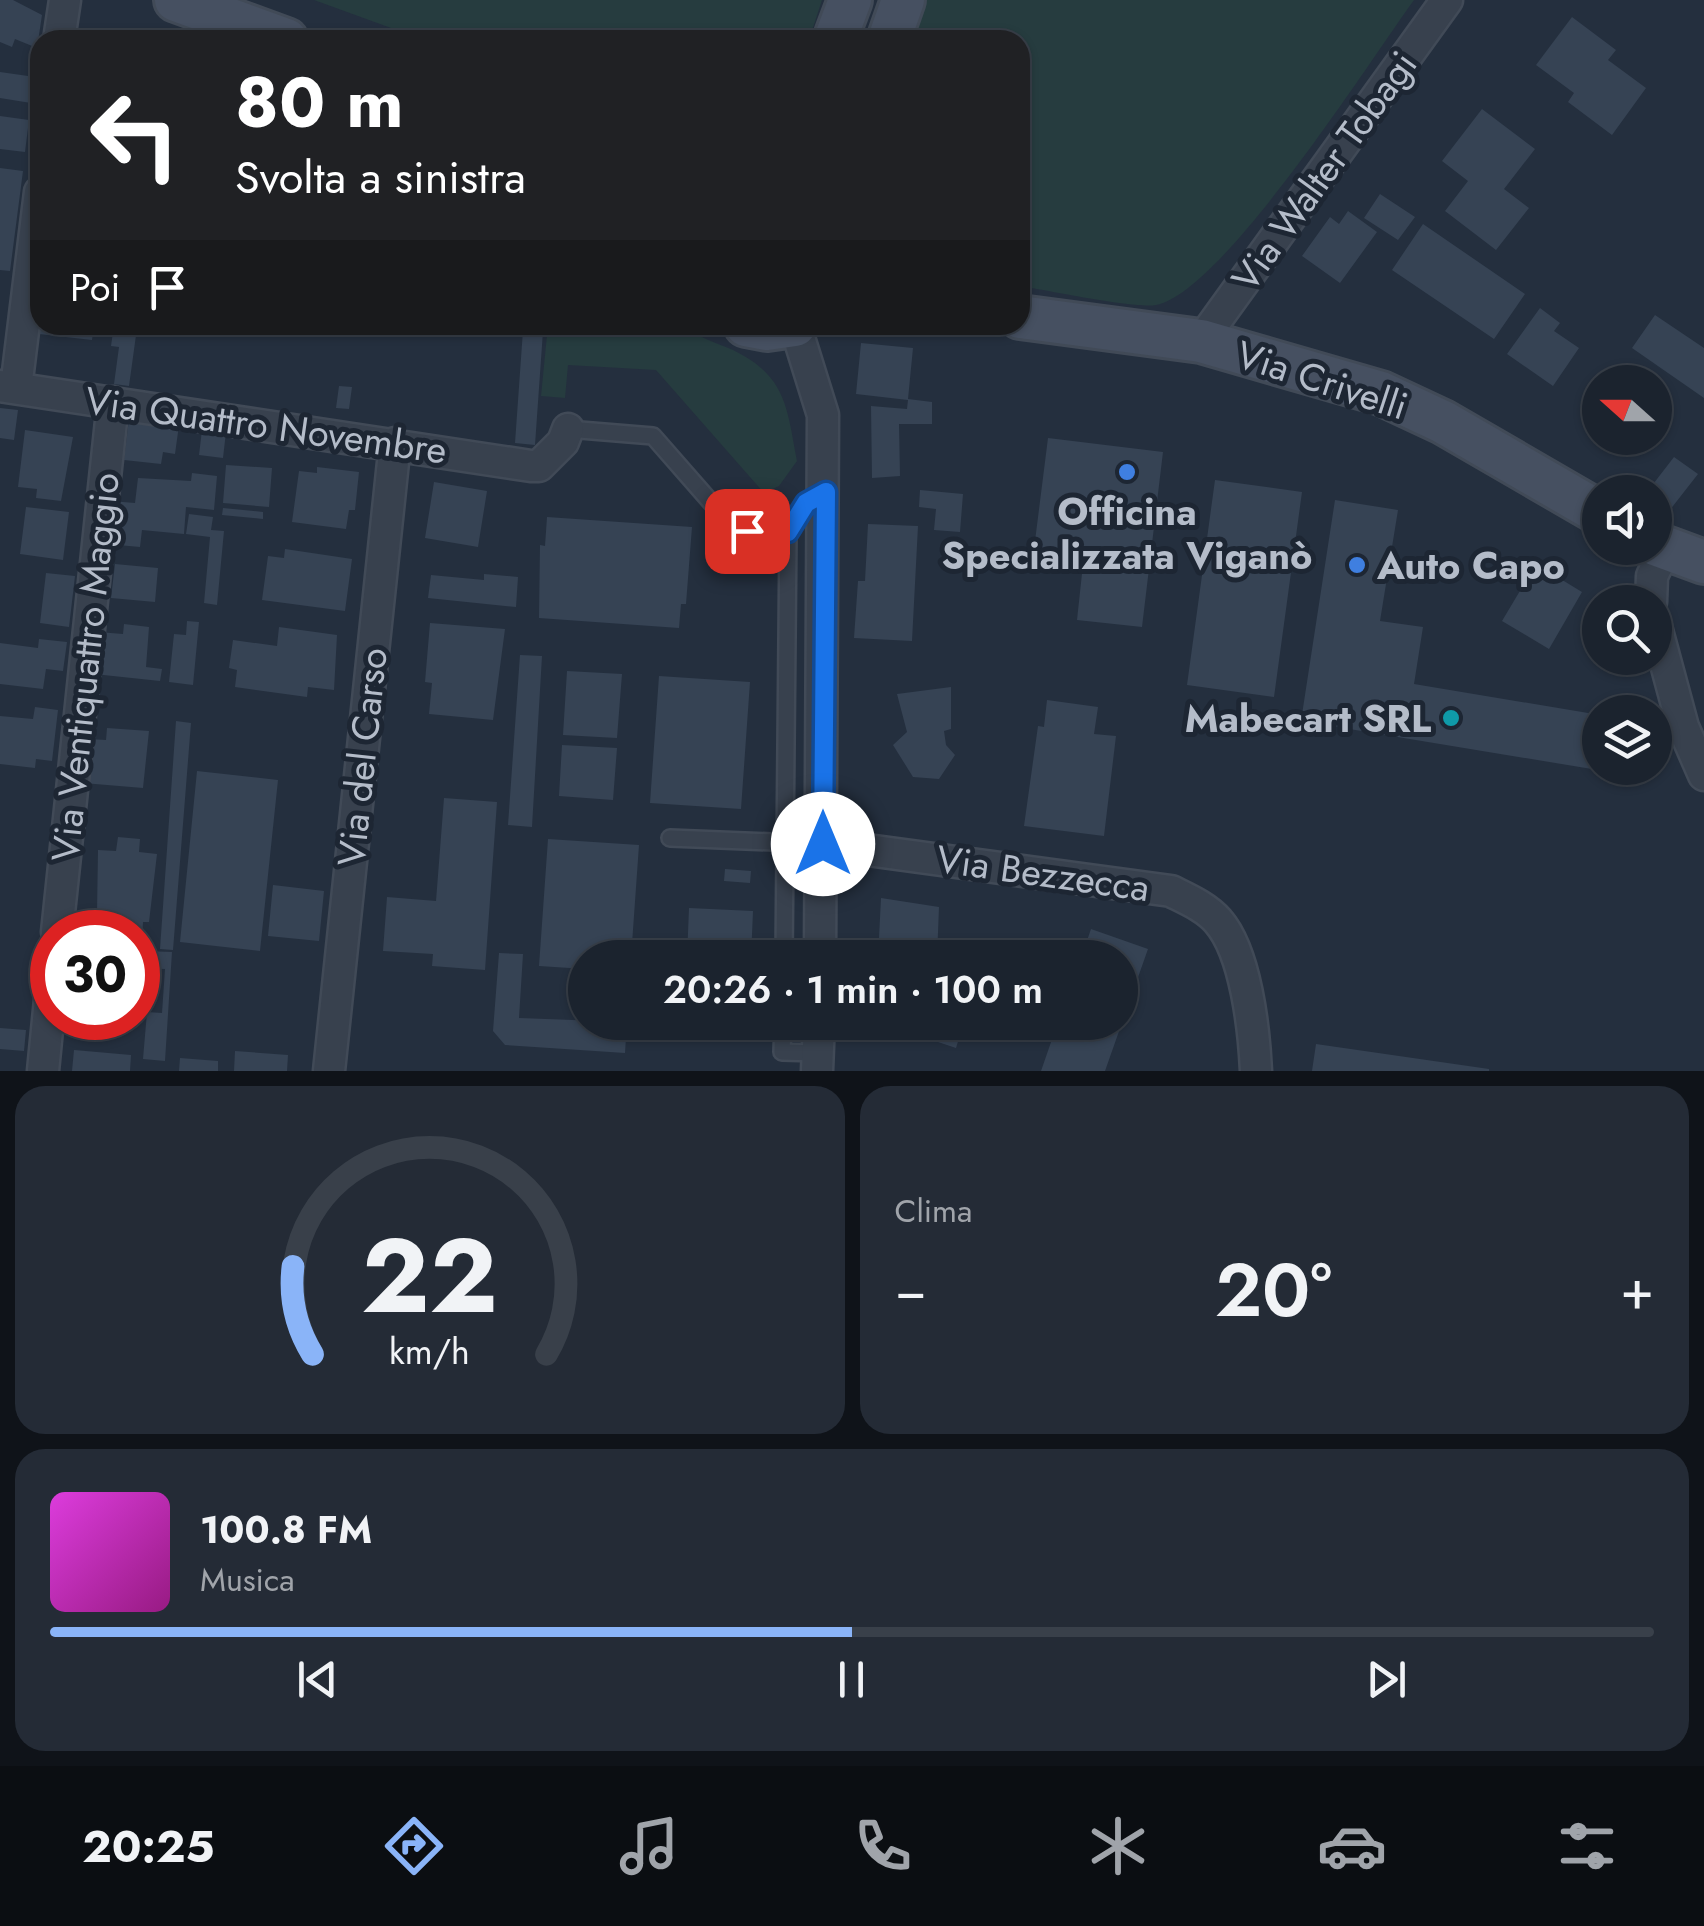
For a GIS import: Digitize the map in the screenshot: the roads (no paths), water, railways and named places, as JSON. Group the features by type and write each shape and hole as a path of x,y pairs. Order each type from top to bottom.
{"street":[{"path":"60,30 64,0"},
{"path":"176,0 258,30"},
{"path":"838,30 850,0"},
{"path":"892,30 903,0"},
{"name":"Via Walter Tobagi","path":"1201,341 1446,0"},
{"path":"8,387 30,253"},
{"name":"Via Crivelli","path":"1030,317 1201,341 1381,393 1443,422 1582,503"},
{"path":"798,335 824,415 820,940"},
{"name":"Via Quattro Novembre","path":"8,387 531,466 539,466 562,442 568,429"},
{"name":"Via Ventiquattro Maggio","path":"59,910 113,402"},
{"name":"Via del Carso","path":"329,1071 396,443"},
{"path":"1652,585 1652,576 1675,552"},
{"path":"1669,675 1683,727 1704,775"},
{"name":"Via Bezzecca","path":"823,844 1172,891 1217,920 1234,945 1255,1039 1256,1071"},
{"path":"43,1071 46,1040"}],"lane":[{"path":"568,429 653,436 730,524 747,531 788,532"},
{"path":"784,940 788,532 806,503 826,492"},
{"path":"670,838 823,844"},
{"path":"782,1040 782,1052 818,1049"}],"place":[{"name":"Officina Specializzata Viganò","path":"1127,472"},
{"name":"Auto Capo","path":"1357,565"},
{"name":"Mabecart SRL","path":"1451,718"}]}
